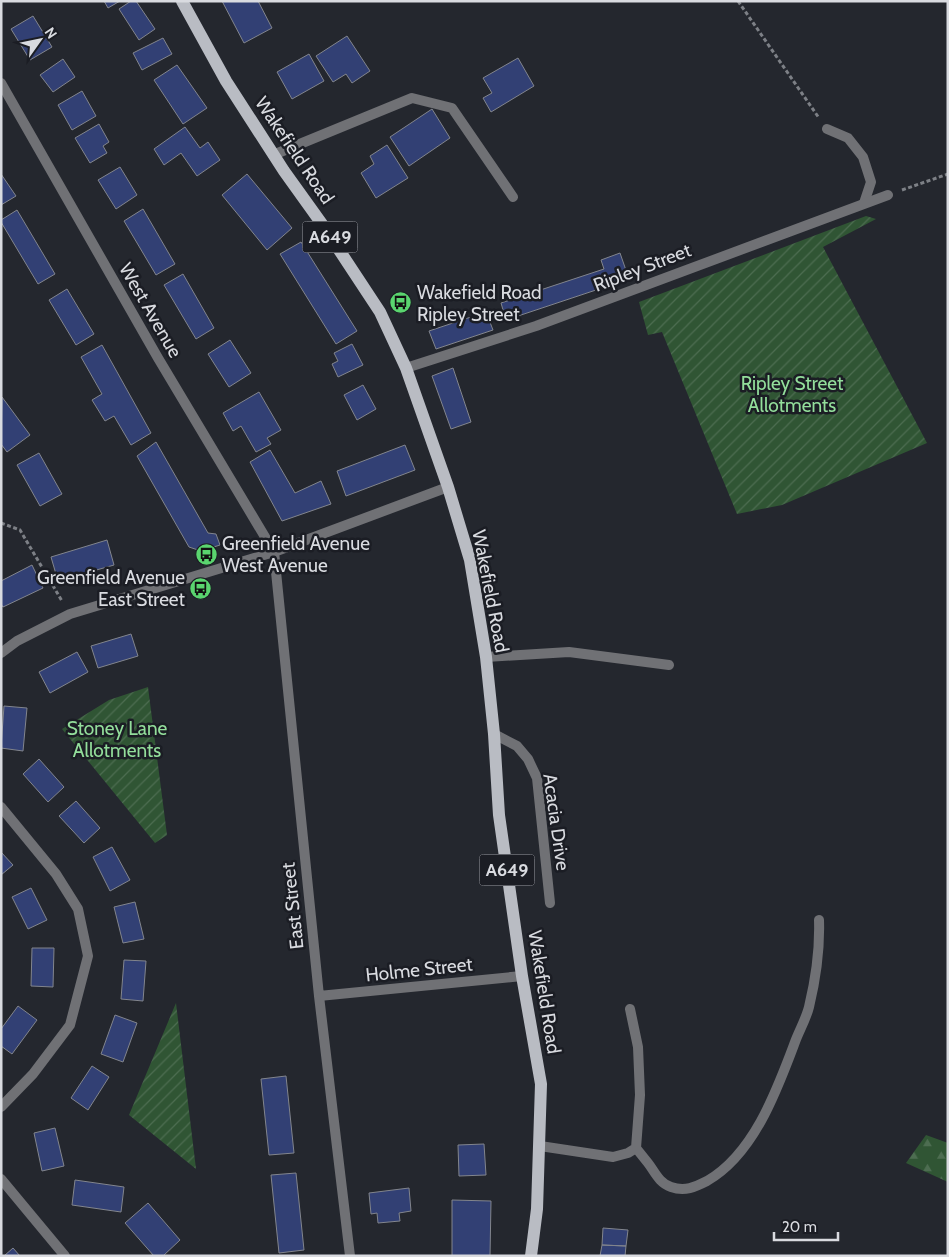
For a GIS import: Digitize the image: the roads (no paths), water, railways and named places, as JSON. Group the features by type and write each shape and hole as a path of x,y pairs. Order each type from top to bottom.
{"main road":[{"name":"Wakefield Road","path":"182,1 226,81 273,155 322,224 380,312 406,368 448,488 470,560 486,657 494,734 499,815 522,976 541,1084 537,1209 531,1256"}],"street":[{"name":"West Avenue","path":"1,83 158,358 274,552"},
{"path":"273,155 412,98 452,108 514,197"},
{"path":"827,129 848,138 862,157 871,182 864,203"},
{"name":"Ripley Street","path":"406,368 536,326 888,195"},
{"path":"1,653 17,641 70,614 274,552 448,488"},
{"name":"East Street","path":"274,552 319,996 350,1256"},
{"path":"486,657 569,652 669,665"},
{"name":"Acacia Drive","path":"494,734 517,746 528,759 538,778 550,903"},
{"path":"1,807 56,874 78,909 88,956 70,1025 32,1074 1,1108"},
{"path":"630,1009 638,1047 640,1095 636,1148 649,1163 659,1180 679,1189 688,1190 726,1168 751,1136 779,1084 808,1010 818,964 819,920"},
{"name":"Holme Street","path":"319,996 522,976"},
{"path":"540,1146 614,1156 628,1153 636,1148"},
{"path":"1,1179 65,1256"}],"place":[{"name":"Wakefield Road Ripley Street","path":"401,303"},
{"name":"Greenfield Avenue West Avenue","path":"206,554"},
{"name":"Greenfield Avenue East Street","path":"201,588"}],"park label":[{"name":"Ripley Street Allotments","path":"792,394"},
{"name":"Stoney Lane Allotments","path":"117,739"}]}
